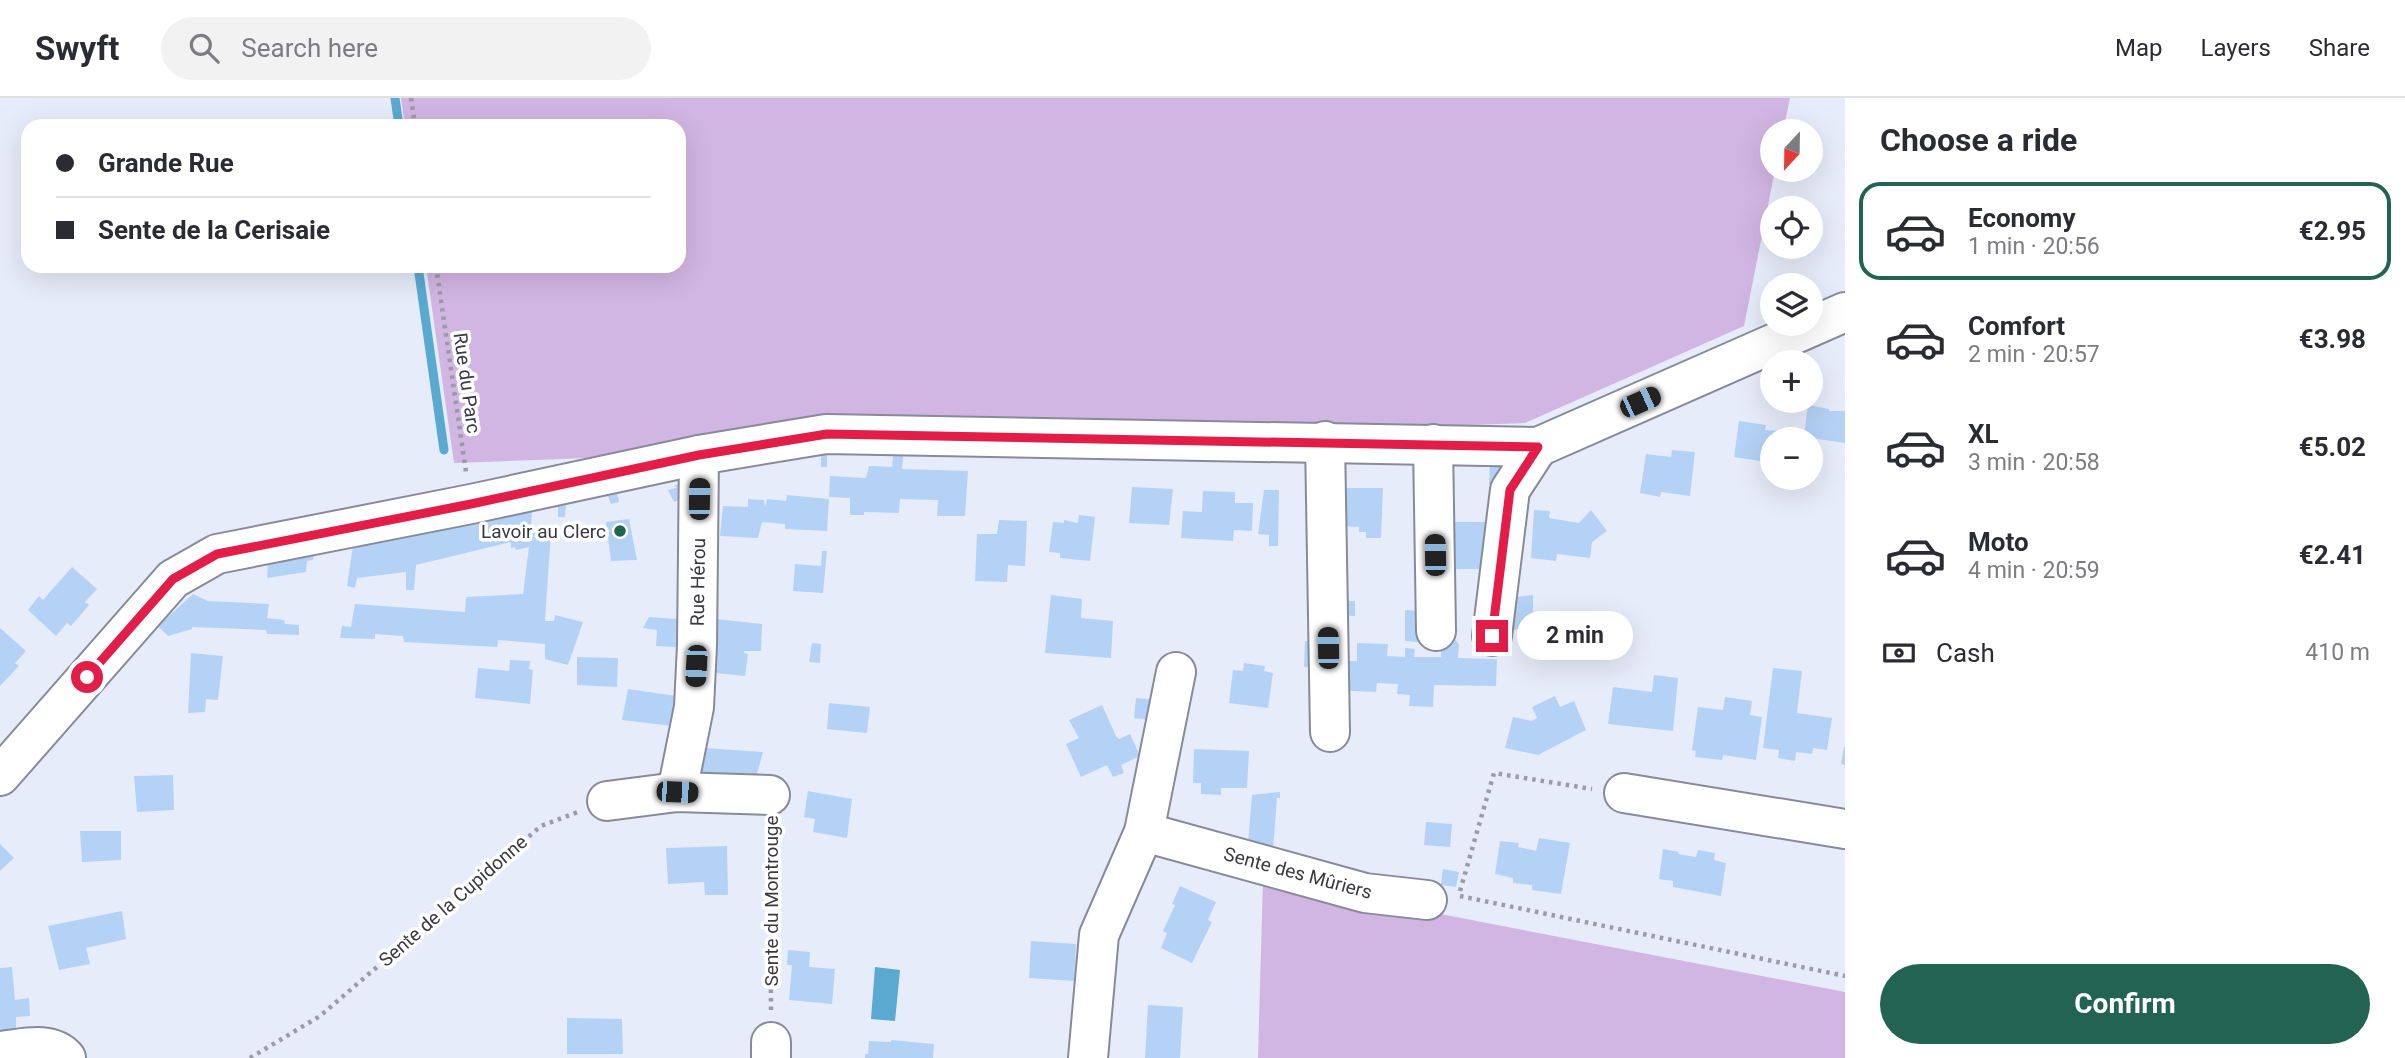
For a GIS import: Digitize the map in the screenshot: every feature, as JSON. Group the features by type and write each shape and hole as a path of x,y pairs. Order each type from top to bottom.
{"street":[{"path":"6,757 173,579 217,554 471,504 699,455 827,434 1325,441 1538,447 1845,312"},
{"path":"1325,441 1330,732"},
{"path":"1433,444 1436,631"},
{"path":"1492,636 1510,490 1538,447"},
{"name":"Rue Hérou","path":"677,792 694,707 699,455"},
{"path":"1088,1058 1099,935 1144,832 1176,672"},
{"path":"607,801 677,792"},
{"name":"Sente du Montrouge","path":"677,792 770,795"},
{"path":"1624,793 1845,829"},
{"name":"Sente des Mûriers","path":"1144,832 1365,893 1443,898"},
{"path":"0,1051 44,1047 59,1050 66,1058"}],"path":[{"path":"411,98 414,119"},
{"name":"Rue du Parc","path":"437,273 471,504"},
{"path":"1624,793 1494,773 1443,898 1845,976"},
{"name":"Sente du Montrouge","path":"770,795 771,1050"},
{"name":"Sente de la Cupidonne","path":"250,1058 320,1016 541,826 607,801"}],"shaded area":[{"path":"401,98 1790,98 1786,119 1760,119 1760,182 1773,182 1770,196 1760,196 1760,245 1744,326 1525,423 454,463 427,273 686,273 686,119 404,119"},
{"path":"1263,880 1845,992 1845,1058 1258,1058"}],"water":[{"path":"875,967 900,970 895,1021 871,1019"}],"building":[{"path":"1823,408 1829,411 1845,411 1845,443 1823,440 1823,427 1805,427 1807,413 1823,413"},
{"path":"1739,421 1766,425 1760,427 1760,461 1734,457"},
{"path":"894,447 904,448 902,469 968,471 965,516 937,516 938,500 900,499 899,513 864,512 864,515 850,515 850,498 829,497 830,476 866,478 869,466 892,467"},
{"path":"1672,450 1695,452 1690,496 1661,492 1660,497 1640,493 1646,454 1671,457"},
{"path":"821,455 827,455 827,467 821,467"},
{"path":"1490,461 1508,462 1499,485 1489,484"},
{"path":"680,484 687,497 674,502 668,490"},
{"path":"1132,487 1173,489 1169,525 1129,523"},
{"path":"1341,488 1383,488 1381,538 1366,538 1366,532 1359,532 1359,527 1340,526"},
{"path":"1264,490 1279,490 1278,546 1269,546 1269,535 1258,534"},
{"path":"1203,491 1235,492 1235,503 1253,503 1252,531 1234,530 1233,541 1181,538 1183,511 1202,512"},
{"path":"617,494 619,502 611,504 608,496"},
{"path":"787,495 829,499 827,531 785,529 785,524 762,522 758,538 720,536 723,506 748,507 748,499 764,500 765,508 767,499 786,501"},
{"path":"566,505 565,517 558,517 558,506"},
{"path":"532,507 531,530 551,531 545,621 554,621 555,615 583,622 568,665 545,659 545,644 498,640 497,647 404,642 403,636 375,634 375,639 340,638 342,626 351,627 355,604 465,612 466,597 523,594 529,547 516,550 515,547 511,548 511,542 416,565 414,590 406,590 406,572 357,578 355,588 347,586 353,545"},
{"path":"1534,510 1550,511 1549,518 1579,523 1591,510 1607,531 1592,542 1590,558 1557,554 1556,561 1531,558"},
{"path":"1079,515 1095,517 1090,561 1060,558 1060,553 1049,552 1053,522 1064,523 1064,520 1078,523"},
{"name":"Lavoir au Clerc","path":"629,519 637,560 611,561 606,522"},
{"path":"999,520 1027,521 1025,566 1008,565 1007,582 975,581 977,534 997,534"},
{"path":"1451,522 1487,522 1487,569 1451,569"},
{"path":"822,551 827,551 823,593 793,591 795,564 821,566"},
{"path":"314,553 313,560 307,561 306,572 267,578 268,562"},
{"path":"72,567 97,589 85,602 89,605 71,626 67,623 56,636 28,610 39,596 43,600"},
{"path":"193,594 208,601 269,604 267,618 299,625 299,635 267,634 266,630 192,627 168,636 158,626"},
{"path":"1051,595 1082,599 1081,618 1113,621 1111,658 1045,653"},
{"path":"1533,595 1533,629 1506,630 1507,598"},
{"path":"1333,601 1355,601 1355,616 1334,615"},
{"path":"1405,610 1425,611 1419,617 1418,642 1405,641"},
{"path":"649,617 691,620 690,648 656,646 657,630 643,628"},
{"path":"706,618 762,624 761,651 744,651 748,654 745,676 706,672"},
{"path":"0,628 26,651 15,663 19,666 0,686"},
{"path":"1441,640 1456,640 1459,645 1458,658 1497,659 1496,686 1434,685 1433,707 1409,706 1410,695 1397,694 1398,684 1377,683 1376,692 1334,690 1335,661 1357,661 1357,643 1388,644 1387,656 1405,657 1405,648 1415,649 1414,657 1441,657"},
{"path":"1305,641 1318,642 1316,668 1304,667"},
{"path":"812,643 821,644 820,663 809,662"},
{"path":"191,653 223,656 218,700 206,699 205,712 188,713"},
{"path":"577,657 618,658 617,687 577,685"},
{"path":"510,660 530,661 529,669 533,670 530,704 475,698 478,668 509,671"},
{"path":"1244,663 1265,666 1264,671 1273,673 1268,708 1229,703 1233,670 1243,671"},
{"path":"1773,668 1802,671 1797,713 1832,718 1827,750 1813,748 1812,754 1796,752 1795,761 1778,758 1779,750 1763,748"},
{"path":"1654,675 1678,678 1673,731 1608,724 1613,687 1652,692"},
{"path":"628,689 690,698 680,727 622,720"},
{"path":"1555,696 1560,707 1574,701 1586,730 1538,755 1505,748 1513,717 1532,721 1537,718 1532,707"},
{"path":"1725,697 1752,701 1750,715 1762,717 1756,760 1723,755 1722,760 1695,757 1696,751 1692,750 1698,707 1723,710"},
{"path":"1136,698 1158,700 1155,721 1134,718"},
{"path":"829,703 870,707 867,733 827,729"},
{"path":"1102,705 1116,736 1119,739 1130,734 1140,756 1121,765 1124,773 1113,777 1107,765 1081,777 1066,744 1079,738 1069,720"},
{"path":"1845,747 1845,765 1841,764"},
{"path":"705,748 763,752 755,781 686,778"},
{"path":"1194,749 1249,751 1247,788 1221,788 1221,795 1201,794 1201,783 1193,783"},
{"path":"173,775 174,810 137,812 134,776"},
{"path":"808,791 852,799 847,838 813,832 815,819 804,817"},
{"path":"1280,792 1280,798 1277,798 1273,850 1248,843 1252,795"},
{"path":"1426,822 1452,824 1450,847 1424,845"},
{"path":"80,831 121,831 121,860 82,862"},
{"path":"1539,838 1570,843 1561,894 1532,890 1532,885 1513,883 1513,878 1495,874 1500,841 1519,843 1518,847 1536,851"},
{"path":"0,844 14,858 0,871"},
{"path":"727,846 728,895 705,895 704,882 668,884 666,848"},
{"path":"1663,849 1696,857 1698,850 1715,853 1714,860 1726,863 1721,896 1673,887 1673,881 1659,879"},
{"path":"1443,869 1459,872 1456,887 1441,885"},
{"path":"1180,886 1216,902 1208,920 1212,922 1192,963 1161,948 1167,933 1163,931"},
{"path":"122,911 126,939 86,948 90,964 59,970 48,926"},
{"path":"1031,941 1076,944 1074,981 1029,978"},
{"path":"788,950 810,952 809,967 835,969 832,1004 789,1000 792,965 787,965"},
{"path":"12,967 15,1000 29,998 30,1016 16,1017 16,1037 0,1038 0,968"},
{"path":"1148,1005 1183,1007 1180,1058 1145,1058"},
{"path":"567,1018 622,1019 623,1054 567,1054"},
{"path":"869,1041 934,1044 933,1058 865,1058"}],"waterway":[{"path":"395,98 398,119"},
{"path":"419,273 444,450"}],"place":[{"name":"Lavoir au Clerc","path":"620,531"}],"route":[{"path":"87,677 173,579 217,554 471,504 699,455 827,434 1325,441 1538,447 1510,490 1492,636"}]}
